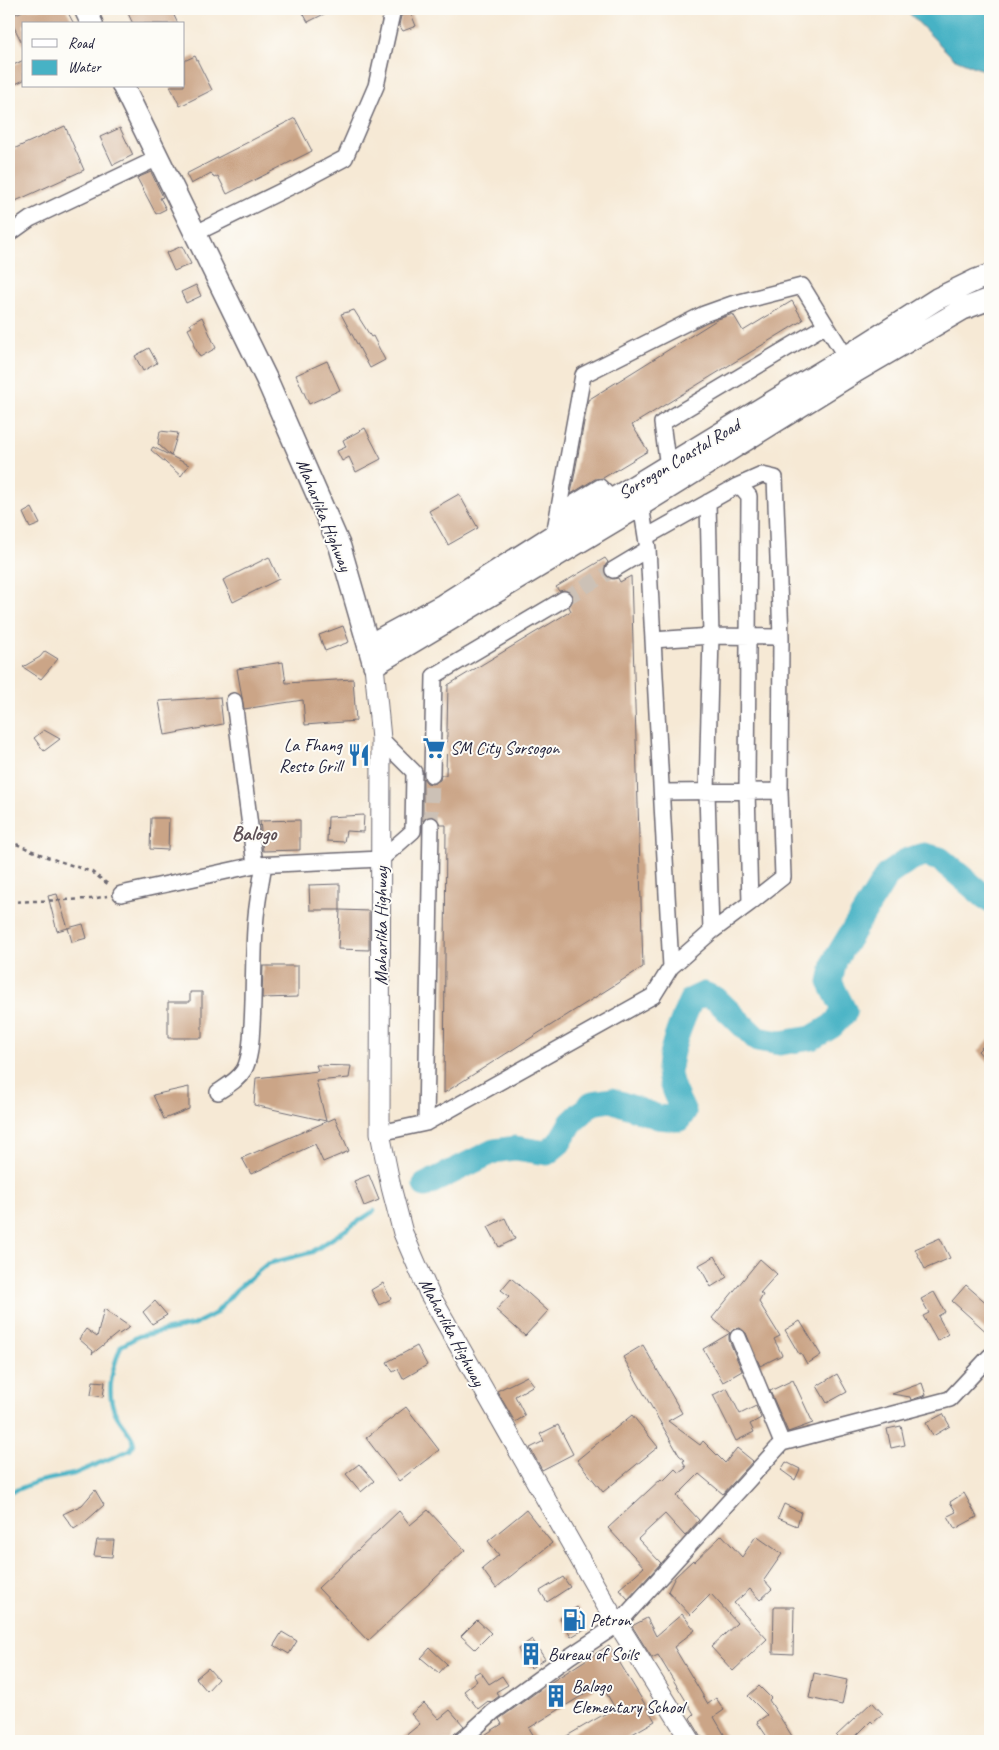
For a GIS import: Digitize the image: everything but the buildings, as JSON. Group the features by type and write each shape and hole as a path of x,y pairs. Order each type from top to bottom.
{"highway":[{"path":"85,9 91,22"},
{"name":"Maharlika Highway","path":"124,88 266,380 340,547 372,655"},
{"name":"Sorsogon Coastal Road","path":"372,655 562,530 668,467 937,299 990,275"},
{"name":"Sorsogon Coastal Road","path":"372,655 641,506 855,372 963,309 990,299"}],"main road":[{"name":"Maharlika Highway","path":"372,655 381,740 380,1134 403,1232 428,1293 618,1625 689,1741"}],"street":[{"path":"194,234 345,158 376,86 393,9"},
{"path":"9,234 30,219 158,158"},
{"path":"562,530 582,375 704,314 732,304 802,286 846,357"},
{"path":"668,467 662,423 826,325"},
{"path":"380,1134 426,1123 653,996 672,967 711,932 783,877 780,792 781,637 775,478 762,475 708,502 647,543 613,570"},
{"path":"737,486 743,488 748,496 747,791 750,903"},
{"path":"708,502 711,636 707,792 711,932"},
{"path":"641,506 647,543 672,967"},
{"path":"432,775 434,676 564,599"},
{"path":"653,640 711,636 781,637"},
{"path":"218,1092 235,1081 244,1070 251,1040 255,930 260,865 234,701"},
{"path":"121,894 260,865 381,859 413,831 414,772 381,740"},
{"path":"662,792 780,792"},
{"path":"426,1123 431,825"},
{"path":"738,1337 782,1443"},
{"path":"461,1741 493,1712 570,1656 618,1625 782,1443 950,1399 990,1356"}],"path":[{"path":"9,841 48,858 92,872 121,894"},
{"path":"9,902 91,899 121,894"}],"water":[{"path":"905,9 990,9 990,73 953,58"}],"waterway":[{"path":"425,1185 494,1151 515,1148 547,1153 559,1143 571,1123 592,1103 611,1100 658,1117 679,1119 684,1112 670,1079 670,1060 691,1000 704,994 716,999 757,1039 780,1043 812,1038 832,1026 845,1012 830,982 835,960 887,875 908,860 925,855 940,859 990,901"},
{"path":"9,1493 36,1482 74,1474 130,1450 134,1444 133,1440 116,1414 111,1394 113,1370 121,1346 139,1336 193,1325 216,1313 236,1290 267,1264 312,1252 374,1211"}],"tunnel":[{"path":"564,599 613,570"},
{"path":"431,825 432,775"}],"place":[{"name":"SM City Sorsogon","path":"434,748"},
{"name":"La Fhang Resto Grill","path":"359,755"},
{"name":"Petron","path":"574,1620"},
{"name":"Bureau of Soils","path":"531,1654"},
{"name":"Balogo Elementary School","path":"556,1696"}],"district":[{"name":"Balogo","path":"254,833"}]}
